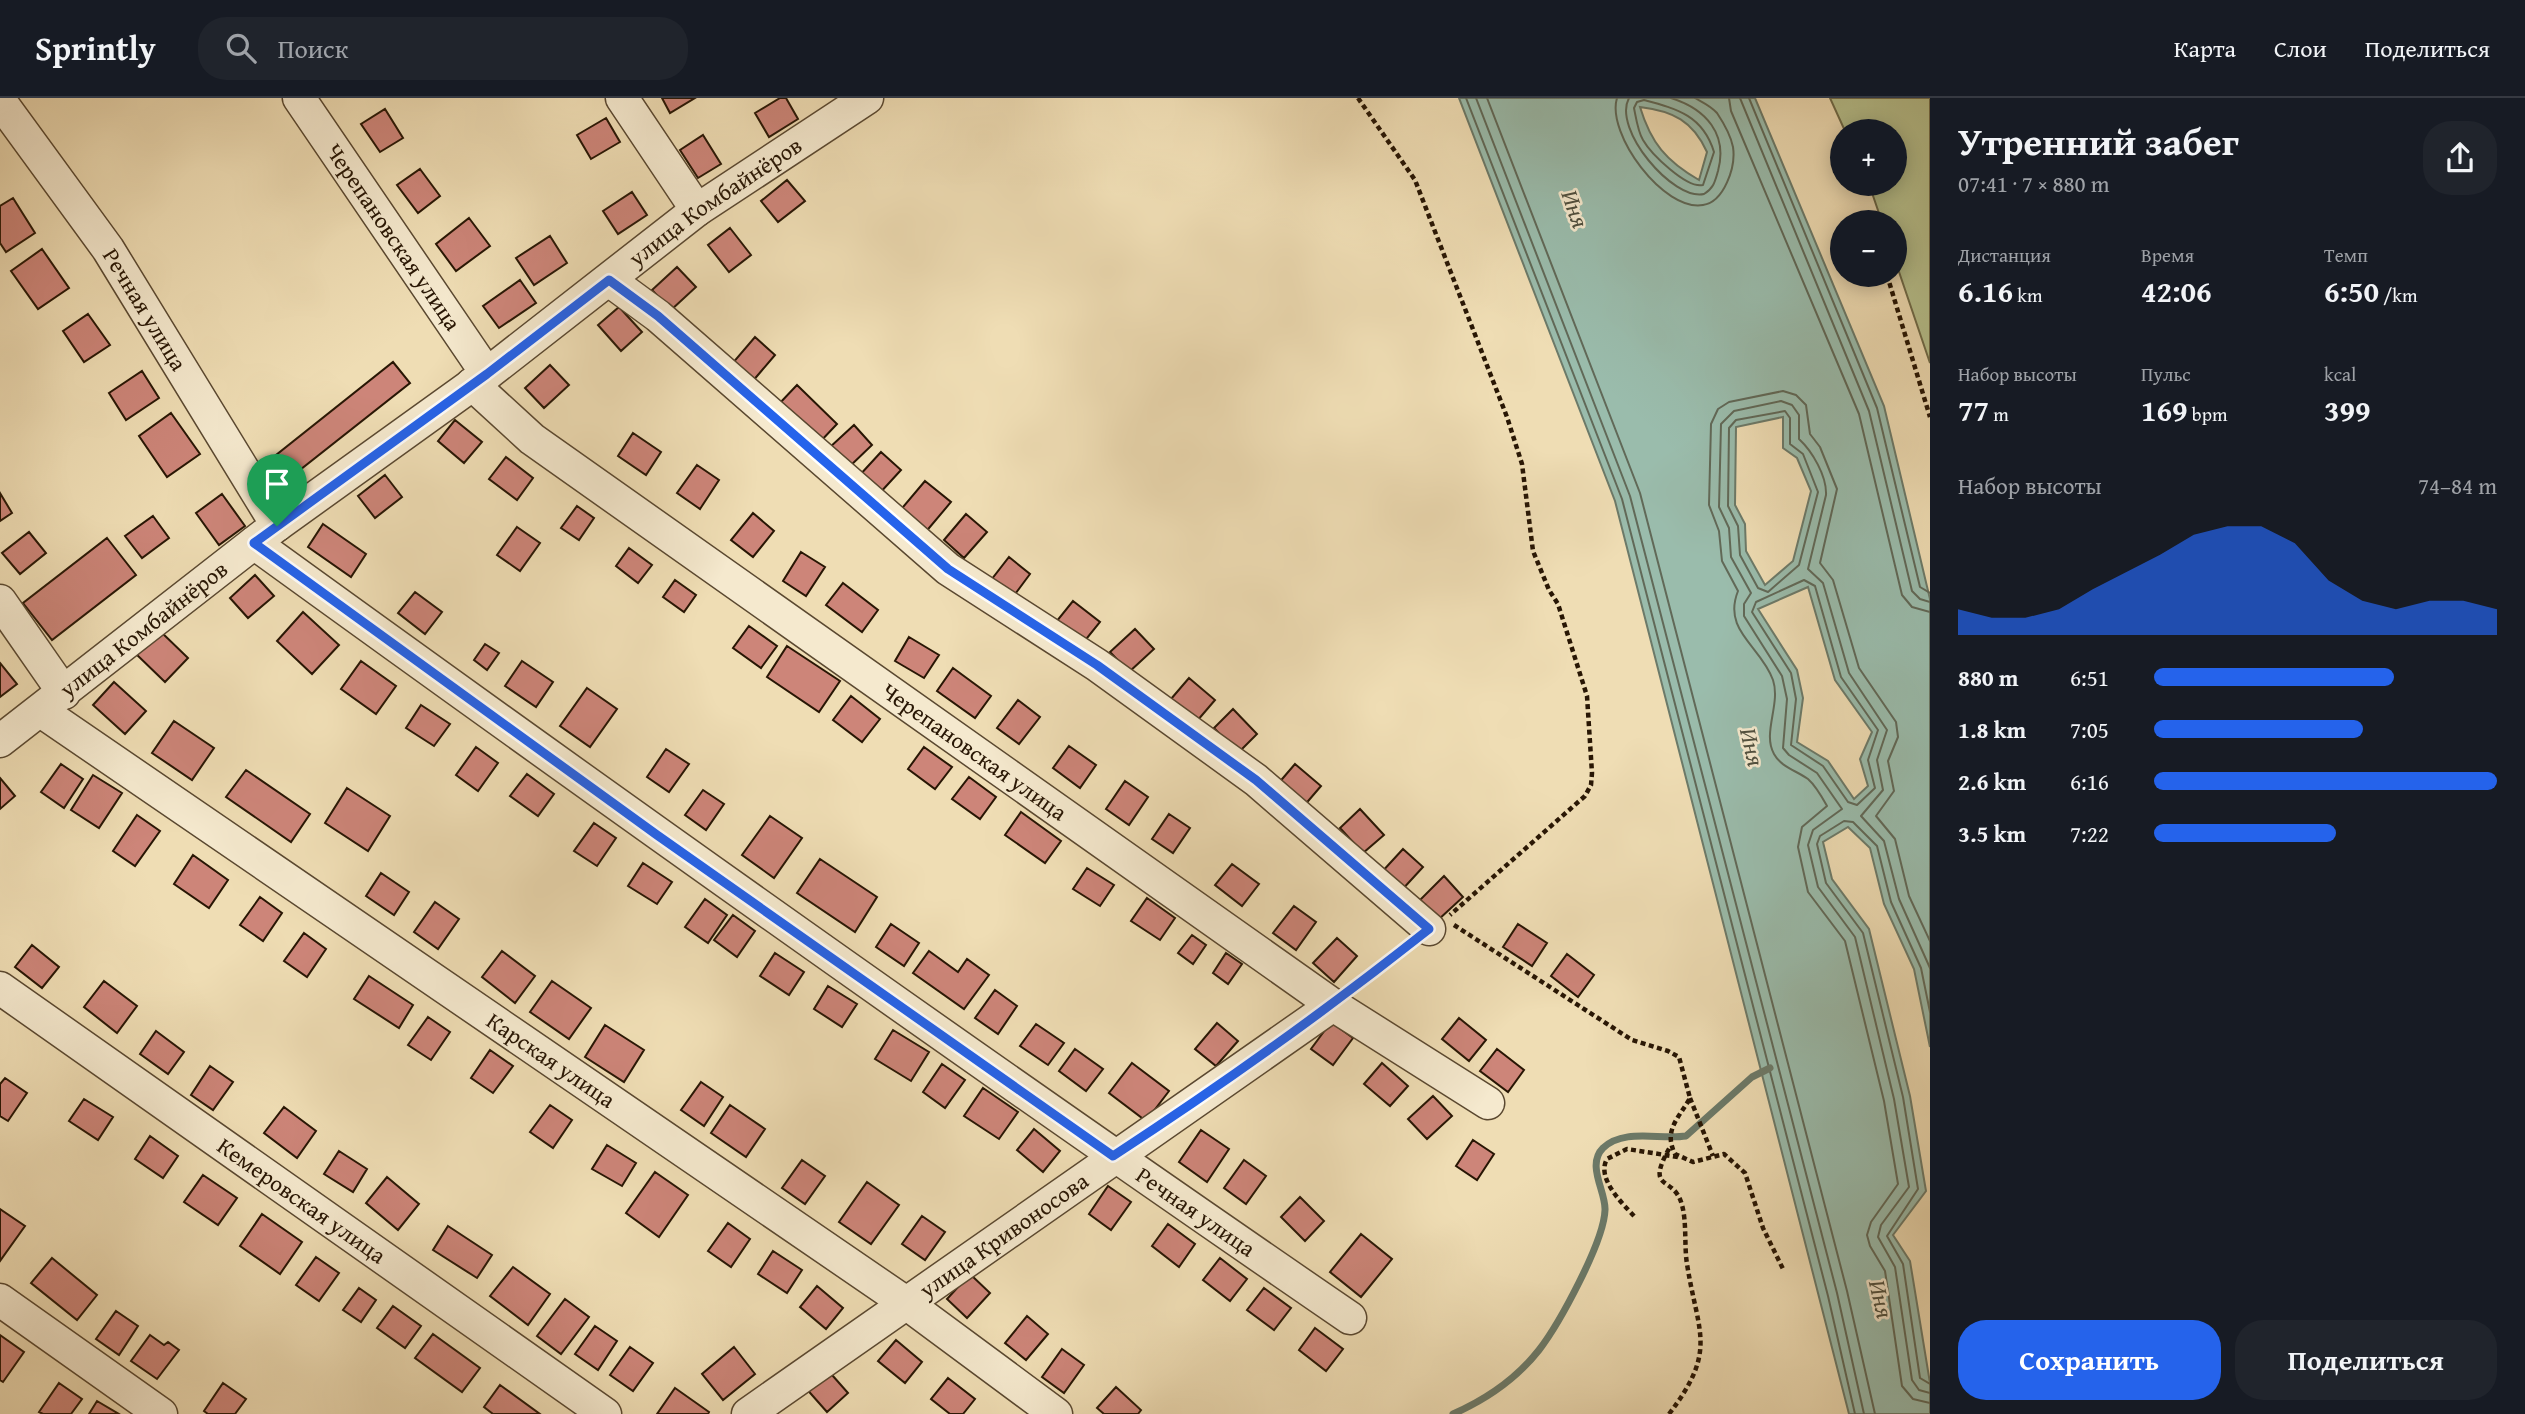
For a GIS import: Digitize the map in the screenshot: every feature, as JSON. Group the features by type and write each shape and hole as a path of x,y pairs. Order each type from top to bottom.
{"street":[{"name":"Черепановская улица","path":"299,98 480,379 533,439 1332,1005 1488,1103"},
{"path":"622,98 697,210"},
{"name":"улица Комбайнёров","path":"0,741 265,534 480,379 697,210 867,98"},
{"name":"Речная улица","path":"0,101 108,249 265,534 657,835 1113,1156 1350,1318"},
{"path":"609,280 658,316 948,569 1097,665 1256,780 1437,924"},
{"name":"Карская улица","path":"0,601 53,702 906,1303 1056,1414"},
{"name":"Кемеровская улица","path":"0,988 605,1414"},
{"name":"улица Кривоносова","path":"748,1414 1113,1156 1226,1082 1332,1005"},
{"path":"0,1300 161,1414"}],"path":[{"path":"1332,1005 1437,924 1585,796 1591,785 1592,774 1587,696 1558,604 1549,590 1533,551 1522,464 1507,417 1415,180 1357,98"},
{"path":"1891,287 1930,417"},
{"path":"1437,924 1502,958 1632,1040 1668,1051 1679,1058 1690,1098 1713,1156"},
{"path":"1679,1157 1671,1146 1670,1128 1690,1098"},
{"path":"1669,1414 1695,1376 1701,1323 1687,1267 1682,1205 1660,1177 1665,1156 1671,1146"},
{"path":"1634,1216 1609,1184 1604,1164 1611,1156 1627,1149 1693,1161 1724,1154 1731,1157 1745,1173 1763,1228 1783,1269"}],"green space":[{"path":"1830,98 1930,98 1930,363 1904,287 1907,287 1907,210 1878,210 1873,196 1907,196 1907,119 1840,119"}],"water":[{"name":"Иня","path":"1459,98 1755,98 1830,277 1830,287 1834,287 1884,406 1930,599 1930,1047 1914,969 1884,904 1870,848 1848,827 1823,842 1832,879 1869,929 1910,1096 1926,1191 1893,1235 1910,1261 1930,1383 1930,1414 1849,1414 1615,501","holes":["1640,107 1662,111 1688,125 1707,152 1699,180 1677,166 1661,150 1649,131","1783,417 1783,448 1797,458 1811,491 1793,561 1765,585 1746,551 1745,524 1735,505 1736,427","1808,587 1835,680 1872,732 1860,759 1868,786 1854,799 1828,761 1797,742 1803,698 1797,670 1758,609"]}],"building":[{"path":"662,98 695,98 670,113"},
{"path":"780,98 786,98 798,119 769,137 755,113"},
{"path":"385,109 403,138 380,152 361,124"},
{"path":"606,118 620,142 591,159 577,135"},
{"path":"703,135 721,164 698,178 680,150"},
{"path":"420,169 440,196 418,213 397,185"},
{"path":"787,180 805,201 778,222 761,201"},
{"path":"632,192 647,215 618,234 603,211"},
{"path":"13,198 35,233 6,252 0,243 0,206"},
{"path":"469,218 490,246 456,271 436,244"},
{"path":"730,228 751,255 729,272 708,245"},
{"path":"550,236 567,263 534,285 516,258"},
{"path":"42,249 69,288 38,309 11,271"},
{"path":"677,267 696,287 671,310 652,290"},
{"path":"520,280 536,303 499,328 483,306"},
{"path":"619,307 642,332 621,351 598,325"},
{"path":"88,314 110,345 84,362 63,331"},
{"path":"755,337 775,355 752,382 731,365"},
{"path":"393,362 410,383 277,488 261,467"},
{"path":"550,365 569,385 544,408 525,388"},
{"path":"142,371 159,398 126,420 109,393"},
{"path":"797,385 837,424 818,444 778,405"},
{"path":"171,413 200,454 167,477 139,436"},
{"path":"455,420 482,442 464,463 438,441"},
{"path":"854,425 872,445 848,468 829,448"},
{"path":"633,433 661,452 646,475 618,456"},
{"path":"881,452 901,470 878,495 858,477"},
{"path":"506,457 533,478 517,500 489,479"},
{"path":"697,465 719,480 700,509 677,493"},
{"path":"385,475 402,497 375,518 358,496"},
{"path":"925,481 951,502 924,534 898,513"},
{"path":"0,493 12,513 0,521"},
{"path":"222,494 245,526 219,545 196,513"},
{"path":"577,506 594,518 579,540 561,528"},
{"path":"753,513 774,531 753,557 731,540"},
{"path":"966,514 987,532 964,558 944,540"},
{"path":"153,516 169,538 142,558 125,536"},
{"path":"323,524 366,554 351,577 308,547"},
{"path":"517,527 540,543 520,571 497,555"},
{"path":"29,532 46,553 20,574 2,553"},
{"path":"107,538 136,575 52,640 23,603"},
{"path":"629,548 652,565 638,583 616,566"},
{"path":"801,552 825,567 806,596 783,581"},
{"path":"1009,557 1030,574 1010,601 988,584"},
{"path":"255,575 274,596 248,618 230,598"},
{"path":"675,580 696,595 684,612 663,597"},
{"path":"843,583 878,610 862,632 826,605"},
{"path":"415,592 442,612 425,634 398,613"},
{"path":"1073,601 1100,622 1083,643 1056,622"},
{"path":"303,612 339,645 312,674 277,641"},
{"path":"749,626 777,646 761,668 733,648"},
{"path":"158,629 188,658 165,682 135,653"},
{"path":"1135,629 1154,649 1129,672 1110,652"},
{"path":"909,637 939,655 924,678 895,661"},
{"path":"485,644 499,653 487,670 474,660"},
{"path":"787,646 840,681 819,712 767,677"},
{"path":"361,661 396,686 376,714 341,689"},
{"path":"522,661 553,682 536,707 505,686"},
{"path":"0,663 17,684 0,697"},
{"path":"953,668 991,696 975,718 937,691"},
{"path":"1189,678 1215,700 1197,721 1171,699"},
{"path":"114,682 146,711 125,734 93,705"},
{"path":"587,688 617,709 590,747 560,726"},
{"path":"851,696 880,719 862,742 833,720"},
{"path":"1018,700 1040,717 1019,744 997,728"},
{"path":"421,705 450,724 434,746 406,728"},
{"path":"1233,709 1257,734 1238,753 1214,728"},
{"path":"174,721 214,748 192,780 152,753"},
{"path":"1069,746 1096,765 1080,788 1053,768"},
{"path":"476,747 498,763 478,791 456,775"},
{"path":"924,747 952,767 935,789 908,769"},
{"path":"666,749 689,764 669,792 647,777"},
{"path":"61,764 83,779 64,808 41,792"},
{"path":"1295,764 1321,786 1303,807 1277,785"},
{"path":"246,770 310,814 291,842 226,797"},
{"path":"527,774 554,794 538,816 510,796"},
{"path":"93,775 122,793 99,828 71,810"},
{"path":"969,777 996,797 980,819 952,799"},
{"path":"0,778 15,796 0,809"},
{"path":"1125,781 1148,797 1129,825 1106,809"},
{"path":"347,788 390,816 368,851 325,823"},
{"path":"703,790 724,804 706,830 685,815"},
{"path":"1360,809 1384,835 1363,853 1340,828"},
{"path":"1021,812 1061,841 1045,863 1005,835"},
{"path":"1169,814 1190,828 1173,853 1152,839"},
{"path":"137,815 160,831 135,866 113,851"},
{"path":"770,816 802,838 774,878 742,855"},
{"path":"594,823 616,838 597,866 574,851"},
{"path":"1403,849 1423,867 1400,892 1380,874"},
{"path":"193,855 228,880 209,908 174,884"},
{"path":"820,859 877,897 855,932 797,893"},
{"path":"643,863 672,882 657,904 628,886"},
{"path":"1232,864 1259,884 1242,906 1215,885"},
{"path":"1087,868 1114,885 1100,906 1073,889"},
{"path":"381,873 409,892 394,915 366,896"},
{"path":"1444,876 1463,897 1438,920 1420,900"},
{"path":"260,897 282,913 263,941 240,925"},
{"path":"1147,898 1175,918 1160,940 1131,921"},
{"path":"705,899 727,915 708,943 685,927"},
{"path":"435,902 459,919 438,949 414,932"},
{"path":"1294,906 1316,922 1296,950 1273,933"},
{"path":"733,915 755,931 737,957 714,940"},
{"path":"891,924 919,943 904,966 876,947"},
{"path":"1518,924 1547,943 1532,966 1503,947"},
{"path":"304,933 326,949 307,977 284,961"},
{"path":"1192,935 1206,945 1193,964 1178,953"},
{"path":"1337,938 1357,956 1334,982 1313,963"},
{"path":"32,945 59,967 42,988 15,967"},
{"path":"502,951 535,976 515,1003 482,977"},
{"path":"929,951 958,972 967,959 989,975 964,1009 913,973"},
{"path":"775,953 804,972 789,995 760,976"},
{"path":"1226,953 1242,964 1228,984 1213,973"},
{"path":"1567,954 1594,975 1578,997 1551,976"},
{"path":"369,976 413,1005 399,1028 354,999"},
{"path":"104,981 137,1006 117,1033 84,1007"},
{"path":"552,981 591,1008 569,1039 530,1012"},
{"path":"828,986 857,1004 842,1027 814,1009"},
{"path":"995,990 1017,1006 998,1034 975,1018"},
{"path":"428,1017 450,1032 431,1060 408,1045"},
{"path":"1459,1018 1486,1040 1469,1061 1442,1039"},
{"path":"1331,1022 1353,1038 1333,1065 1311,1049"},
{"path":"1217,1023 1238,1041 1216,1066 1195,1049"},
{"path":"1036,1024 1064,1043 1048,1065 1020,1046"},
{"path":"605,1025 644,1050 624,1082 585,1057"},
{"path":"893,1030 929,1052 911,1081 875,1059"},
{"path":"156,1031 184,1052 168,1074 140,1054"},
{"path":"1075,1049 1103,1069 1086,1091 1059,1071"},
{"path":"1497,1049 1524,1070 1508,1092 1480,1071"},
{"path":"490,1050 513,1066 493,1093 471,1078"},
{"path":"1132,1063 1169,1091 1146,1121 1109,1093"},
{"path":"1382,1063 1408,1086 1390,1106 1364,1084"},
{"path":"942,1064 965,1080 945,1108 923,1092"},
{"path":"210,1066 233,1082 213,1110 191,1095"},
{"path":"5,1078 27,1093 8,1121 0,1116 0,1084"},
{"path":"701,1082 723,1097 704,1126 681,1110"},
{"path":"983,1088 1018,1112 999,1139 964,1116"},
{"path":"1433,1096 1452,1116 1427,1139 1408,1119"},
{"path":"84,1099 113,1117 98,1140 69,1121"},
{"path":"550,1105 572,1120 553,1148 530,1132"},
{"path":"730,1105 765,1129 746,1157 711,1133"},
{"path":"284,1107 316,1131 297,1158 264,1133"},
{"path":"1034,1129 1060,1151 1043,1172 1017,1150"},
{"path":"1201,1130 1229,1149 1207,1182 1179,1162"},
{"path":"150,1136 178,1156 163,1178 135,1159"},
{"path":"1473,1140 1494,1154 1477,1180 1456,1166"},
{"path":"607,1145 636,1163 622,1186 592,1169"},
{"path":"339,1151 367,1169 353,1192 324,1174"},
{"path":"802,1160 825,1176 805,1204 782,1188"},
{"path":"1244,1160 1266,1176 1246,1204 1224,1188"},
{"path":"655,1172 688,1195 659,1237 626,1213"},
{"path":"203,1175 237,1198 218,1225 184,1202"},
{"path":"387,1177 419,1204 398,1230 366,1203"},
{"path":"867,1182 899,1205 871,1244 839,1222"},
{"path":"1108,1186 1131,1202 1111,1230 1089,1214"},
{"path":"1300,1197 1324,1221 1305,1241 1281,1217"},
{"path":"0,1209 25,1226 0,1261"},
{"path":"262,1214 302,1242 280,1274 240,1246"},
{"path":"922,1216 945,1232 925,1260 902,1244"},
{"path":"728,1223 750,1239 731,1267 708,1251"},
{"path":"1168,1224 1195,1244 1179,1267 1152,1246"},
{"path":"448,1226 492,1255 477,1278 433,1250"},
{"path":"1361,1234 1392,1259 1361,1297 1330,1272"},
{"path":"773,1251 802,1270 787,1293 758,1274"},
{"path":"316,1257 339,1273 319,1301 296,1285"},
{"path":"52,1258 97,1295 77,1320 31,1283"},
{"path":"1220,1258 1247,1279 1230,1301 1203,1280"},
{"path":"513,1267 550,1294 528,1325 490,1296"},
{"path":"970,1274 990,1293 967,1318 947,1299"},
{"path":"817,1286 843,1308 826,1329 800,1307"},
{"path":"359,1288 376,1300 361,1322 343,1310"},
{"path":"1264,1288 1291,1308 1274,1330 1247,1310"},
{"path":"565,1299 589,1317 561,1354 537,1336"},
{"path":"393,1306 421,1326 405,1348 377,1328"},
{"path":"116,1311 138,1326 119,1355 96,1339"},
{"path":"1027,1316 1048,1334 1026,1360 1005,1343"},
{"path":"595,1326 617,1341 598,1370 575,1354"},
{"path":"1315,1328 1343,1349 1326,1371 1299,1350"},
{"path":"433,1334 480,1368 462,1392 415,1358"},
{"path":"0,1335 24,1352 3,1382 0,1380"},
{"path":"150,1335 164,1345 168,1342 179,1350 157,1379 131,1361"},
{"path":"896,1340 922,1362 905,1383 878,1361"},
{"path":"630,1347 653,1363 633,1391 610,1375"},
{"path":"734,1347 755,1374 723,1400 702,1374"},
{"path":"1062,1349 1084,1365 1064,1393 1042,1377"},
{"path":"825,1367 848,1393 827,1412 804,1386"},
{"path":"948,1378 975,1399 963,1414 950,1414 931,1399"},
{"path":"59,1383 82,1399 71,1414 39,1412"},
{"path":"223,1383 246,1399 235,1414 208,1414 204,1411"},
{"path":"500,1385 540,1414 493,1414 484,1407"},
{"path":"1116,1387 1141,1410 1138,1414 1104,1414 1097,1408"},
{"path":"675,1388 709,1412 708,1414 657,1414"},
{"path":"97,1401 119,1414 89,1414"}],"waterway":[{"path":"1453,1414 1477,1402 1511,1379 1539,1350 1558,1322 1589,1262 1603,1224 1605,1203 1596,1170 1598,1155 1603,1148 1611,1142 1631,1136 1686,1136 1752,1077 1770,1068"}],"route":[{"path":"609,280 658,316 948,569 1097,665 1256,780 1429,929 1332,1005 1226,1082 1113,1156 657,835 254,543 277,526 487,374 609,280"}]}
